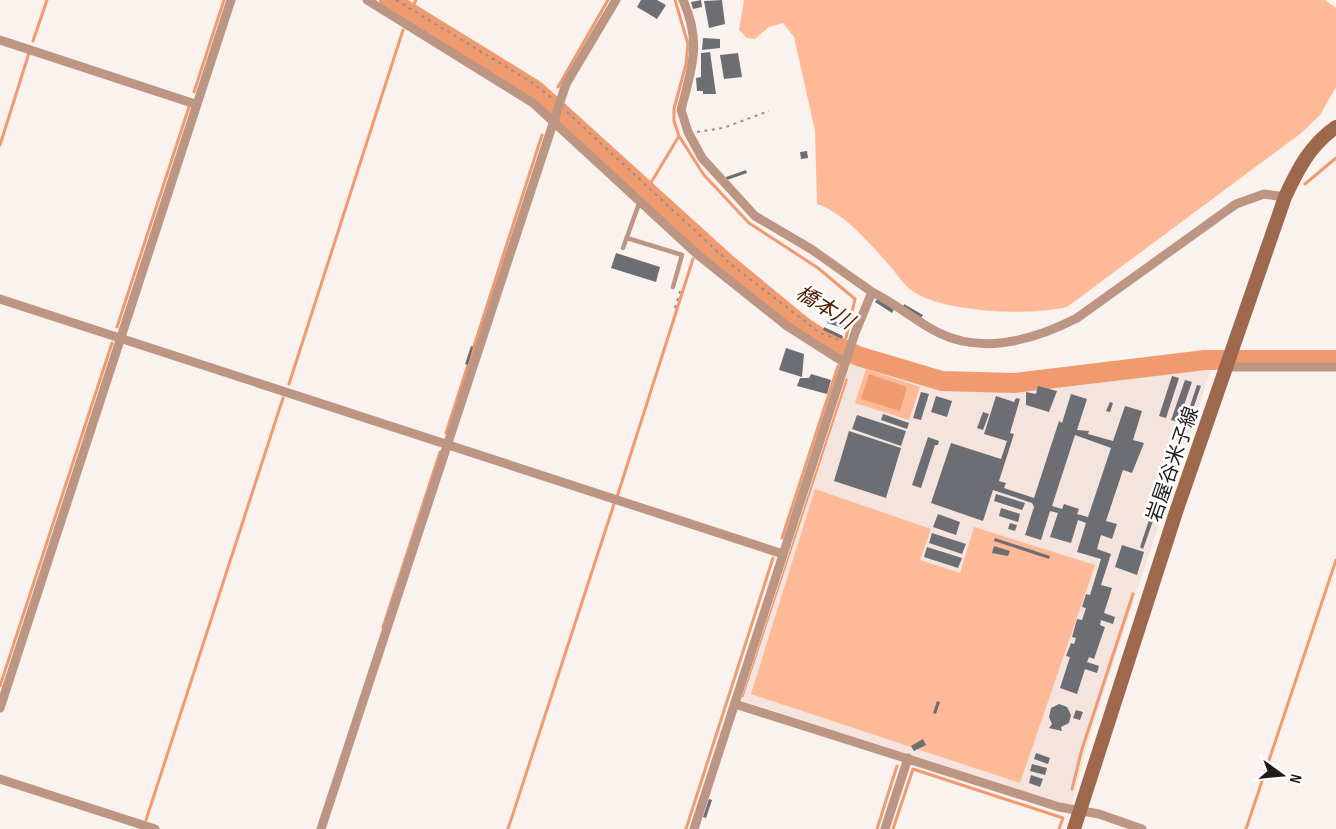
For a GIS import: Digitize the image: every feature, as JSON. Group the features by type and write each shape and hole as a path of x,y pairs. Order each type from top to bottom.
{"main road":[{"name":"岩屋谷米子線","path":"1074,829 1176,512 1285,197 1319,138 1336,127"}],"street":[{"path":"0,708 122,339 195,104 231,0"},
{"path":"367,0 533,103 698,255 787,327 846,361"},
{"path":"321,829 566,84 616,0"},
{"path":"683,0 694,33 695,45 681,110 688,133 708,165 755,216 811,249 872,292 937,332 958,340 980,344 1027,339 1048,333 1077,318 1236,204 1264,194 1285,197"},
{"path":"0,40 195,104"},
{"path":"694,829 846,361 872,292"},
{"path":"0,299 783,554"},
{"path":"1228,360 1336,367"},
{"path":"735,704 1142,829"},
{"path":"885,829 908,758"},
{"path":"0,779 155,829"}],"lane":[{"path":"623,248 640,201"},
{"path":"627,238 682,255 672,287"}],"path":[{"path":"396,0 531,82 559,104 733,266 820,333 852,344"},
{"path":"688,133 723,128 769,111"}],"shaded area":[{"path":"744,0 1325,0 1336,8 1336,87 1320,115 1300,134 1067,307 1010,312 964,308 925,298 911,290 848,222 817,204 815,131 794,37 783,23 769,27 755,39 747,38 739,30"},
{"path":"852,358 934,385 994,387 1042,384 1211,361 1212,367 1088,742 1072,804 1068,806 740,700"},
{"path":"866,369 920,387 909,420 855,403"},
{"path":"869,374 907,387 900,411 861,399"},
{"path":"846,378 848,379 743,698 742,697"},
{"path":"815,489 931,529 920,560 960,573 974,527 1095,565 1020,783 751,694"}],"building":[{"path":"641,0 657,0 666,5 657,19 637,7"},
{"path":"701,0 702,7 693,9 691,2"},
{"path":"722,0 725,24 709,28 704,1"},
{"path":"703,38 720,39 720,48 702,50"},
{"path":"710,52 716,94 703,94 703,91 697,91 696,78 701,77 701,53"},
{"path":"738,53 742,77 724,79 720,55"},
{"path":"807,151 808,158 801,159 800,152"},
{"path":"746,170 747,173 727,180 726,177"},
{"path":"616,253 660,267 656,282 611,268"},
{"path":"878,298 894,309 892,313 875,302"},
{"path":"904,304 923,315 921,318 903,307"},
{"path":"829,319 847,325 846,329 827,323"},
{"path":"824,327 843,336 842,339 823,330"},
{"path":"471,346 473,347 468,365 465,364"},
{"path":"786,348 804,354 802,377 779,370"},
{"path":"811,374 831,380 827,394 797,386 800,378 809,378"},
{"path":"1172,376 1179,378 1166,418 1159,416"},
{"path":"1185,380 1192,382 1178,422 1171,420"},
{"path":"1197,385 1201,386 1187,426 1184,424"},
{"path":"1038,386 1057,391 1049,412 1026,405 1026,392 1036,394"},
{"path":"921,392 929,394 921,420 913,418"},
{"path":"1071,394 1087,399 1077,430 1089,431 1088,434 1113,441 1125,406 1142,411 1133,440 1144,443 1132,473 1123,470 1106,521 1117,524 1112,539 1101,535 1097,549 1111,554 1101,585 1112,588 1104,613 1115,617 1113,624 1101,620 1100,625 1105,627 1094,659 1089,657 1087,662 1099,666 1097,673 1085,669 1077,694 1060,688 1070,657 1066,656 1071,643 1074,644 1076,638 1072,637 1077,619 1082,620 1086,608 1082,607 1086,594 1090,595 1101,559 1077,552 1086,523 1078,520 1071,543 1050,537 1058,513 1050,511 1041,540 1025,535 1034,507 1032,503 993,490 983,521 931,503 951,443 1001,459 1007,441 984,434 996,396 1014,402 1016,398 1020,399 1010,433 1014,434 999,481 1006,483 1004,488 1034,498 1059,421 1062,423","holes":["1075,435 1111,448 1088,517 1077,514 1079,509 1064,504 1062,509 1052,506"]},
{"path":"936,396 952,401 947,417 931,412"},
{"path":"1110,402 1113,403 1110,412 1106,411"},
{"path":"983,412 989,414 983,430 977,428"},
{"path":"883,414 909,423 907,429 881,420"},
{"path":"857,415 906,431 901,446 852,429"},
{"path":"849,431 901,448 886,498 834,481"},
{"path":"928,437 939,441 938,445 935,445 921,488 912,485"},
{"path":"996,494 1025,503 1022,510 994,501"},
{"path":"1001,508 1020,514 1018,522 999,516"},
{"path":"938,514 960,522 956,535 933,527"},
{"path":"1149,520 1153,521 1143,549 1140,547"},
{"path":"1010,523 1017,525 1015,531 1008,529"},
{"path":"932,533 966,544 962,554 929,543"},
{"path":"995,538 1050,556 1049,559 994,541"},
{"path":"1122,545 1144,552 1137,575 1115,567"},
{"path":"994,546 1010,551 1008,556 992,553"},
{"path":"927,547 962,558 958,568 924,557"},
{"path":"937,701 940,702 936,714 933,713"},
{"path":"1059,704 1067,707 1071,715 1069,723 1061,727 1062,731 1049,728 1052,724 1049,717 1051,708"},
{"path":"1076,710 1083,712 1080,720 1073,718"},
{"path":"923,739 926,745 914,751 911,746"},
{"path":"1036,753 1050,758 1048,764 1034,759"},
{"path":"1032,764 1047,768 1045,775 1030,771"},
{"path":"1031,775 1043,779 1040,787 1029,783"},
{"path":"709,799 712,800 706,818 703,817"}],"waterway":[{"path":"33,41 47,0"},
{"path":"194,92 224,0"},
{"name":"橋本川","path":"389,0 535,90 727,264 801,325 820,338 858,356 942,381 1014,383 1205,360 1336,360"},
{"path":"414,4 416,0"},
{"path":"558,87 608,0"},
{"path":"675,0 688,44 686,64 674,109 674,121 679,136 704,175 749,223 818,268 855,299 846,338"},
{"path":"289,384 403,30"},
{"path":"0,145 29,53"},
{"path":"117,327 189,107"},
{"path":"446,433 542,135"},
{"path":"646,191 679,136"},
{"path":"1305,184 1336,158"},
{"path":"617,497 693,259"},
{"path":"0,686 112,343"},
{"path":"782,538 838,366"},
{"path":"146,820 283,398"},
{"path":"383,627 440,452"},
{"path":"508,829 614,504"},
{"path":"686,829 773,558"},
{"path":"1246,829 1336,560"},
{"path":"1072,789 1082,749 1133,594"},
{"path":"877,829 897,766"},
{"path":"893,829 913,769 1063,818 1059,829"}]}
